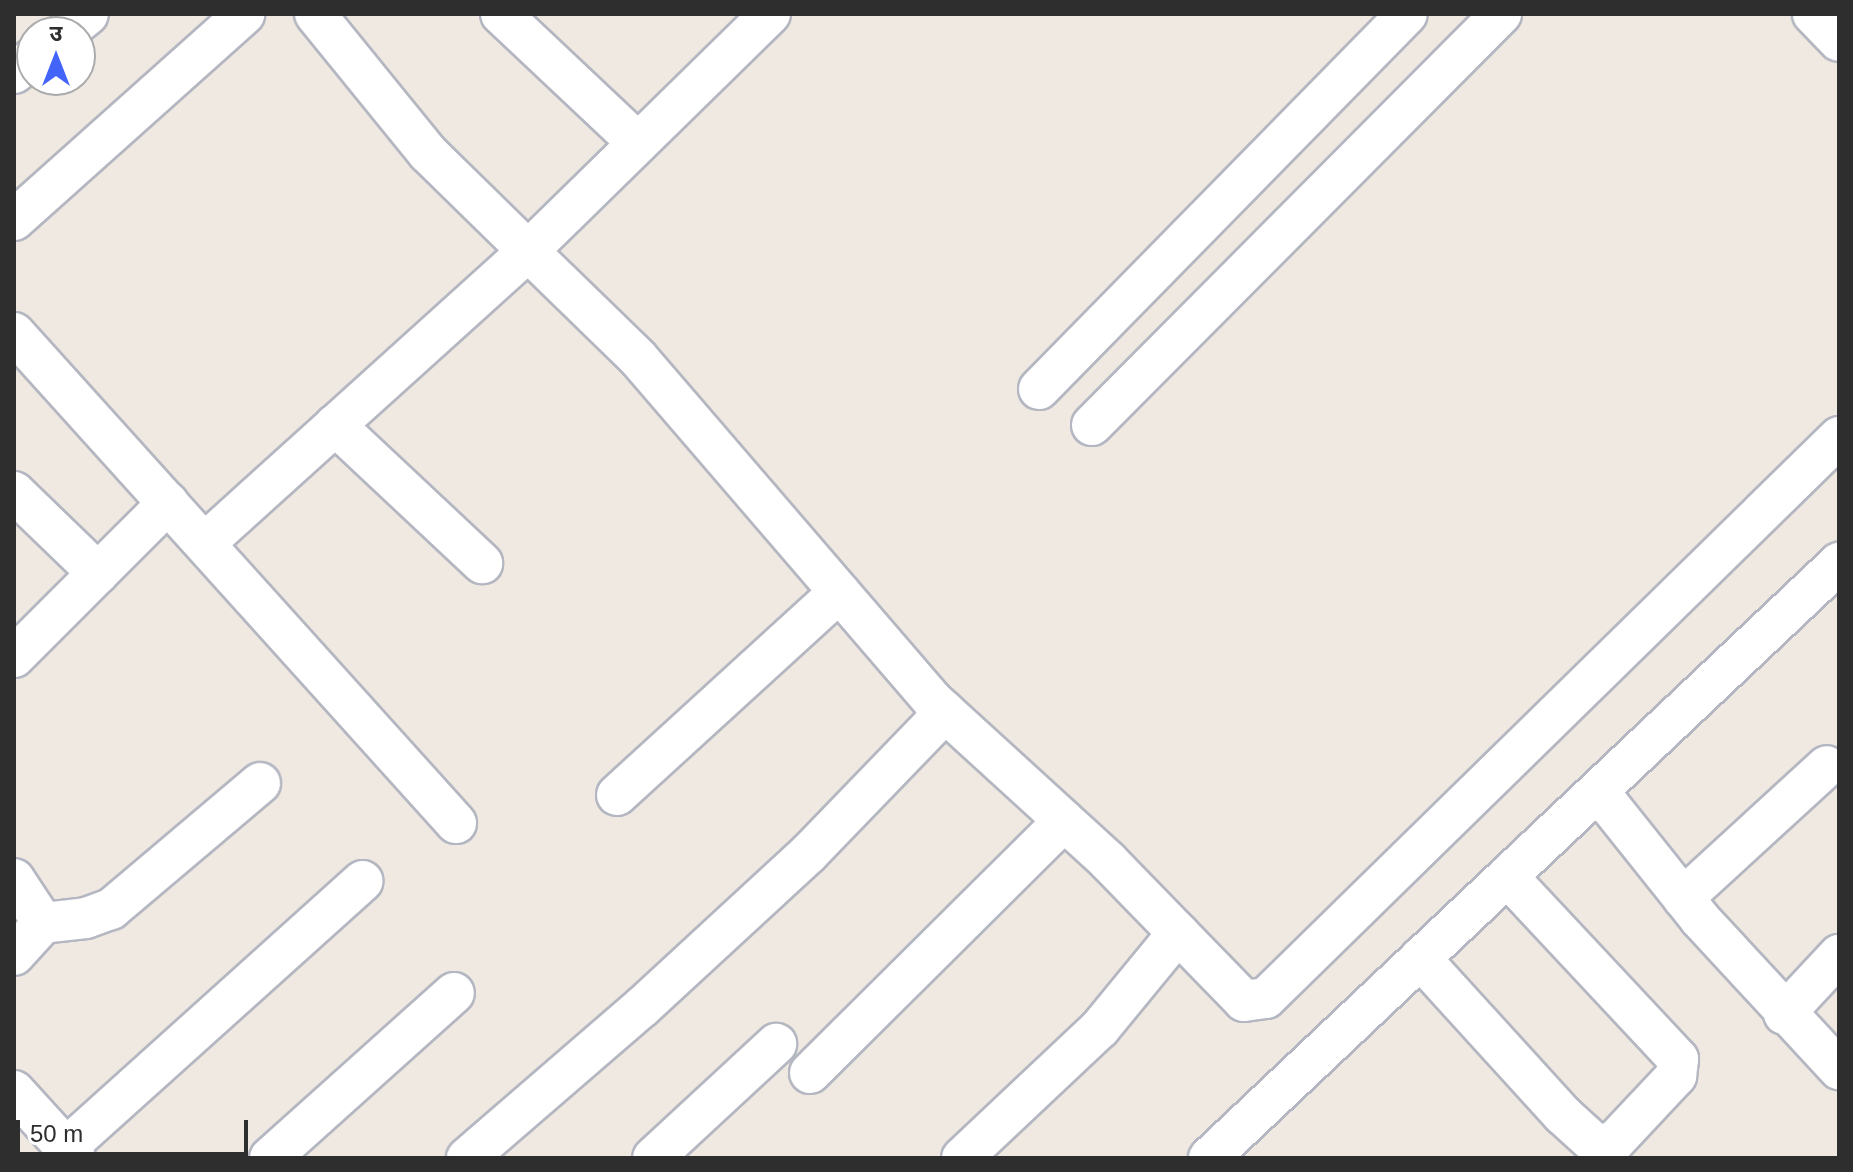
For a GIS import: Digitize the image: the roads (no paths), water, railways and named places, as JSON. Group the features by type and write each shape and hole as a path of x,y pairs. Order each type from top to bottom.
{"street":[{"path":"14,220 244,14"},
{"path":"315,14 428,153 638,358 945,712 1064,821 1244,1001 1266,998 1839,437"},
{"path":"501,14 637,142"},
{"path":"205,543 528,251 770,14"},
{"path":"1039,389 1407,14"},
{"path":"1092,425 1501,14"},
{"path":"1813,14 1839,41"},
{"path":"14,333 456,823"},
{"path":"335,425 482,563"},
{"path":"14,492 98,573"},
{"path":"14,657 168,503"},
{"path":"1209,1158 1839,563"},
{"path":"617,795 839,592"},
{"path":"467,1158 630,1018 809,853 945,712"},
{"path":"1683,898 1827,766"},
{"path":"14,955 43,923 86,918 111,909 260,783"},
{"path":"1598,791 1683,898 1784,1014 1839,1069"},
{"path":"810,1073 1064,821"},
{"path":"1420,958 1563,1115 1596,1145 1614,1142 1676,1076 1678,1059 1507,876"},
{"path":"14,879 43,923"},
{"path":"14,1091 71,1153 363,881"},
{"path":"962,1158 1100,1028 1178,933"},
{"path":"1784,1014 1839,955"},
{"path":"270,1158 454,993"},
{"path":"653,1158 776,1044"}]}
